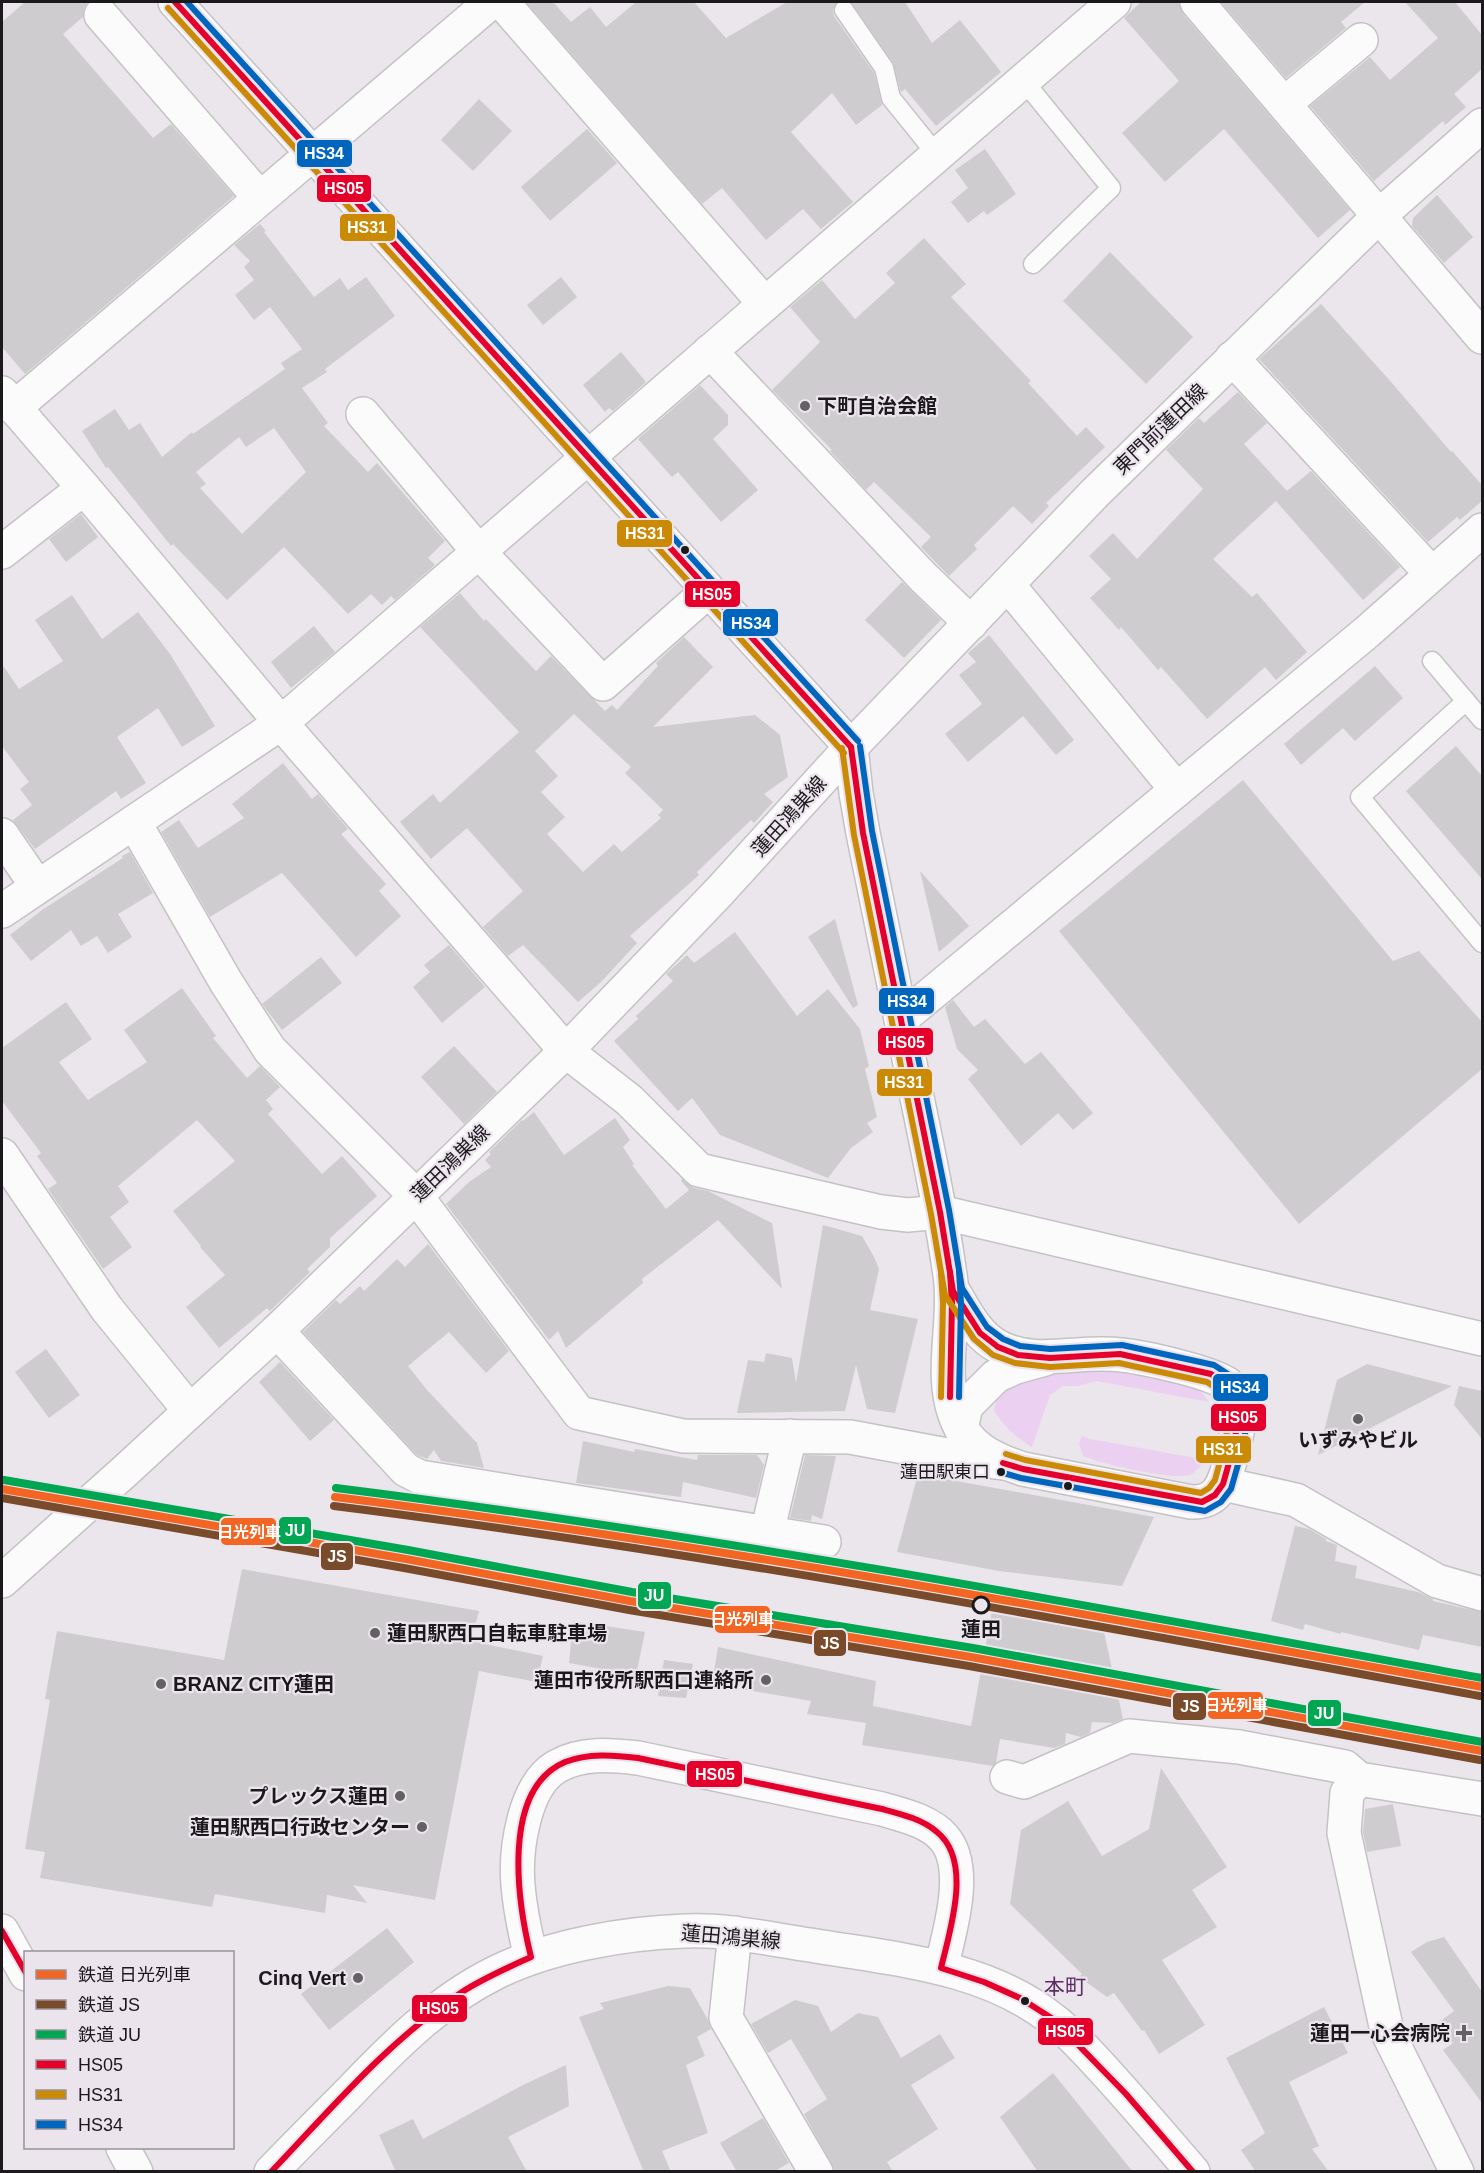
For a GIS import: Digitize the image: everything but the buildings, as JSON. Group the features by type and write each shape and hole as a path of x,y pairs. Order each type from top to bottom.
{"street":[{"path":"175,2 851,747 857,803 940,1212 953,1292 949,1363 950,1397 961,1429 974,1446 1003,1462 1023,1469 1191,1502 1202,1502 1215,1495 1223,1484 1234,1445 1240,1406 1231,1387 1210,1374 1120,1354 1084,1354 1050,1358 1016,1367 996,1376 966,1406 961,1429"},
{"path":"491,2 260,198 8,400 281,723 566,1051 629,1100 699,1170 881,1212 908,1215 940,1212 1482,1339"},
{"path":"502,2 765,304"},
{"path":"2,911 281,723 1114,2"},
{"path":"1197,2 1482,337"},
{"path":"100,15 260,198"},
{"path":"1284,104 1361,40"},
{"name":"東門前蓮田線","path":"851,747 1095,493 1379,216 1482,125"},
{"path":"710,351 923,577 971,623"},
{"path":"1232,358 1432,574"},
{"path":"363,414 479,552 603,684 708,591"},
{"path":"2,552 84,488"},
{"path":"901,1019 1367,632 1482,530"},
{"path":"1008,585 1178,790"},
{"name":"蓮田鴻巣線","path":"2,1581 277,1331 566,1051 719,892 851,747"},
{"path":"134,822 226,982 270,1050 416,1196 579,1413 683,1436 850,1437 963,1458 1003,1462"},
{"path":"2,836 37,886"},
{"path":"2,1155 107,1309 190,1411"},
{"path":"953,1292 980,1333 998,1347 1018,1355 1050,1358"},
{"path":"277,1331 406,1470 420,1477 824,1542"},
{"path":"767,1533 790,1436"},
{"path":"1223,1484 1296,1500 1437,1581 1482,1594"},
{"path":"1007,1777 1024,1782 1129,1736 1249,1749 1345,1767 1359,1779 1482,1799"},
{"path":"531,1957 522,1922 518,1883 518,1852 527,1808 537,1785 555,1767 593,1756 614,1755 882,1809 905,1816 944,1837 951,1849 955,1864 954,1915 941,1968"},
{"path":"1359,1779 1347,1793 1344,1833 1387,2031 1457,2172"},
{"path":"2,1931 24,1970"},
{"name":"蓮田鴻巣線","path":"271,2172 385,2055 457,1996 493,1974 531,1957 600,1941 647,1933 689,1931 735,1933 941,1968 984,1982 1011,1994 1053,2019 1126,2094 1193,2172"},
{"path":"735,1933 726,2018 814,2171"},
{"path":"124,2149 136,2172"}],"lane":[{"path":"844,10 884,68 891,98 937,154"},
{"path":"1023,80 1111,188 1033,264"},
{"path":"1432,661 1482,720"},
{"path":"1466,701 1360,797 1482,943"}],"shaded area":[{"path":"1105,1367 1196,1385 1209,1402 1097,1381 1077,1386 1063,1386 1050,1395 1032,1447 1010,1431 994,1410 999,1392 1043,1371"},
{"path":"1082,1436 1207,1460 1189,1475 1167,1475 1136,1470 1083,1456 1079,1443"}],"rail line":[{"name":"JU","path":"4,1480 408,1550 632,1592 973,1648 1482,1742"},
{"name":"JU","path":"336,1488 624,1528 767,1551 1054,1600 1482,1678"},
{"name":"日光列車","path":"2,1489 406,1559 630,1601 971,1657 1482,1751"},
{"name":"日光列車","path":"335,1497 479,1516 767,1560 1482,1687"},
{"name":"JS","path":"2,1498 629,1610 969,1666 1480,1760"},
{"name":"JS","path":"334,1506 478,1525 765,1569 1480,1696"}],"transit line":[{"name":"HS05","path":"175,2 851,747"},
{"name":"HS34","path":"187,2 858,741"},
{"name":"HS31","path":"168,8 844,753"},
{"name":"HS34","path":"860,746 872,831 949,1210 962,1288 987,1327 1003,1339 1020,1346 1050,1349 1122,1345 1214,1365 1237,1380 1249,1406 1243,1447 1231,1489 1221,1502 1205,1511 1021,1478 1000,1472"},
{"name":"HS05","path":"851,747 863,833 940,1212 953,1291 980,1333 998,1347 1018,1355 1050,1358 1120,1354 1211,1374 1231,1387 1240,1406 1234,1445 1223,1484 1215,1495 1202,1502 1023,1469 1003,1463"},
{"name":"HS31","path":"842,748 854,835 931,1214 945,1295 974,1339 993,1355 1015,1363 1050,1367 1119,1363 1207,1382 1224,1393 1231,1407 1225,1443 1215,1480 1201,1493 1025,1460 1006,1454"},
{"name":"HS34","path":"959,1271 961,1303 959,1397"},
{"name":"HS05","path":"950,1272 952,1303 950,1397"},
{"name":"HS31","path":"941,1273 943,1303 941,1397"},
{"name":"HS05","path":"271,2172 385,2053 435,2011 462,1992 531,1957 519,1879 522,1822 530,1797 544,1776 565,1762 583,1757 601,1756 638,1758 882,1809 931,1827 948,1845 954,1860 956,1878 953,1916 941,1968 984,1982 1020,1998 1053,2019 1126,2094 1193,2172"},
{"name":"HS05","path":"2,1931 24,1970"}],"place":[{"name":"下町自治会館","path":"805,406"},
{"name":"いずみやビル","path":"1358,1419"},
{"name":"蓮田駅東口","path":"1001,1472"},
{"name":"蓮田","path":"981,1605"},
{"name":"蓮田駅西口自転車駐車場","path":"375,1633"},
{"name":"蓮田市役所駅西口連絡所","path":"766,1680"},
{"name":"BRANZ CITY蓮田","path":"161,1684"},
{"name":"プレックス蓮田","path":"400,1796"},
{"name":"蓮田駅西口行政センター","path":"422,1827"},
{"name":"Cinq Vert","path":"358,1978"},
{"name":"蓮田一心会病院","path":"1464,2033"}],"district":[{"name":"本町","path":"1065,1986"}]}
